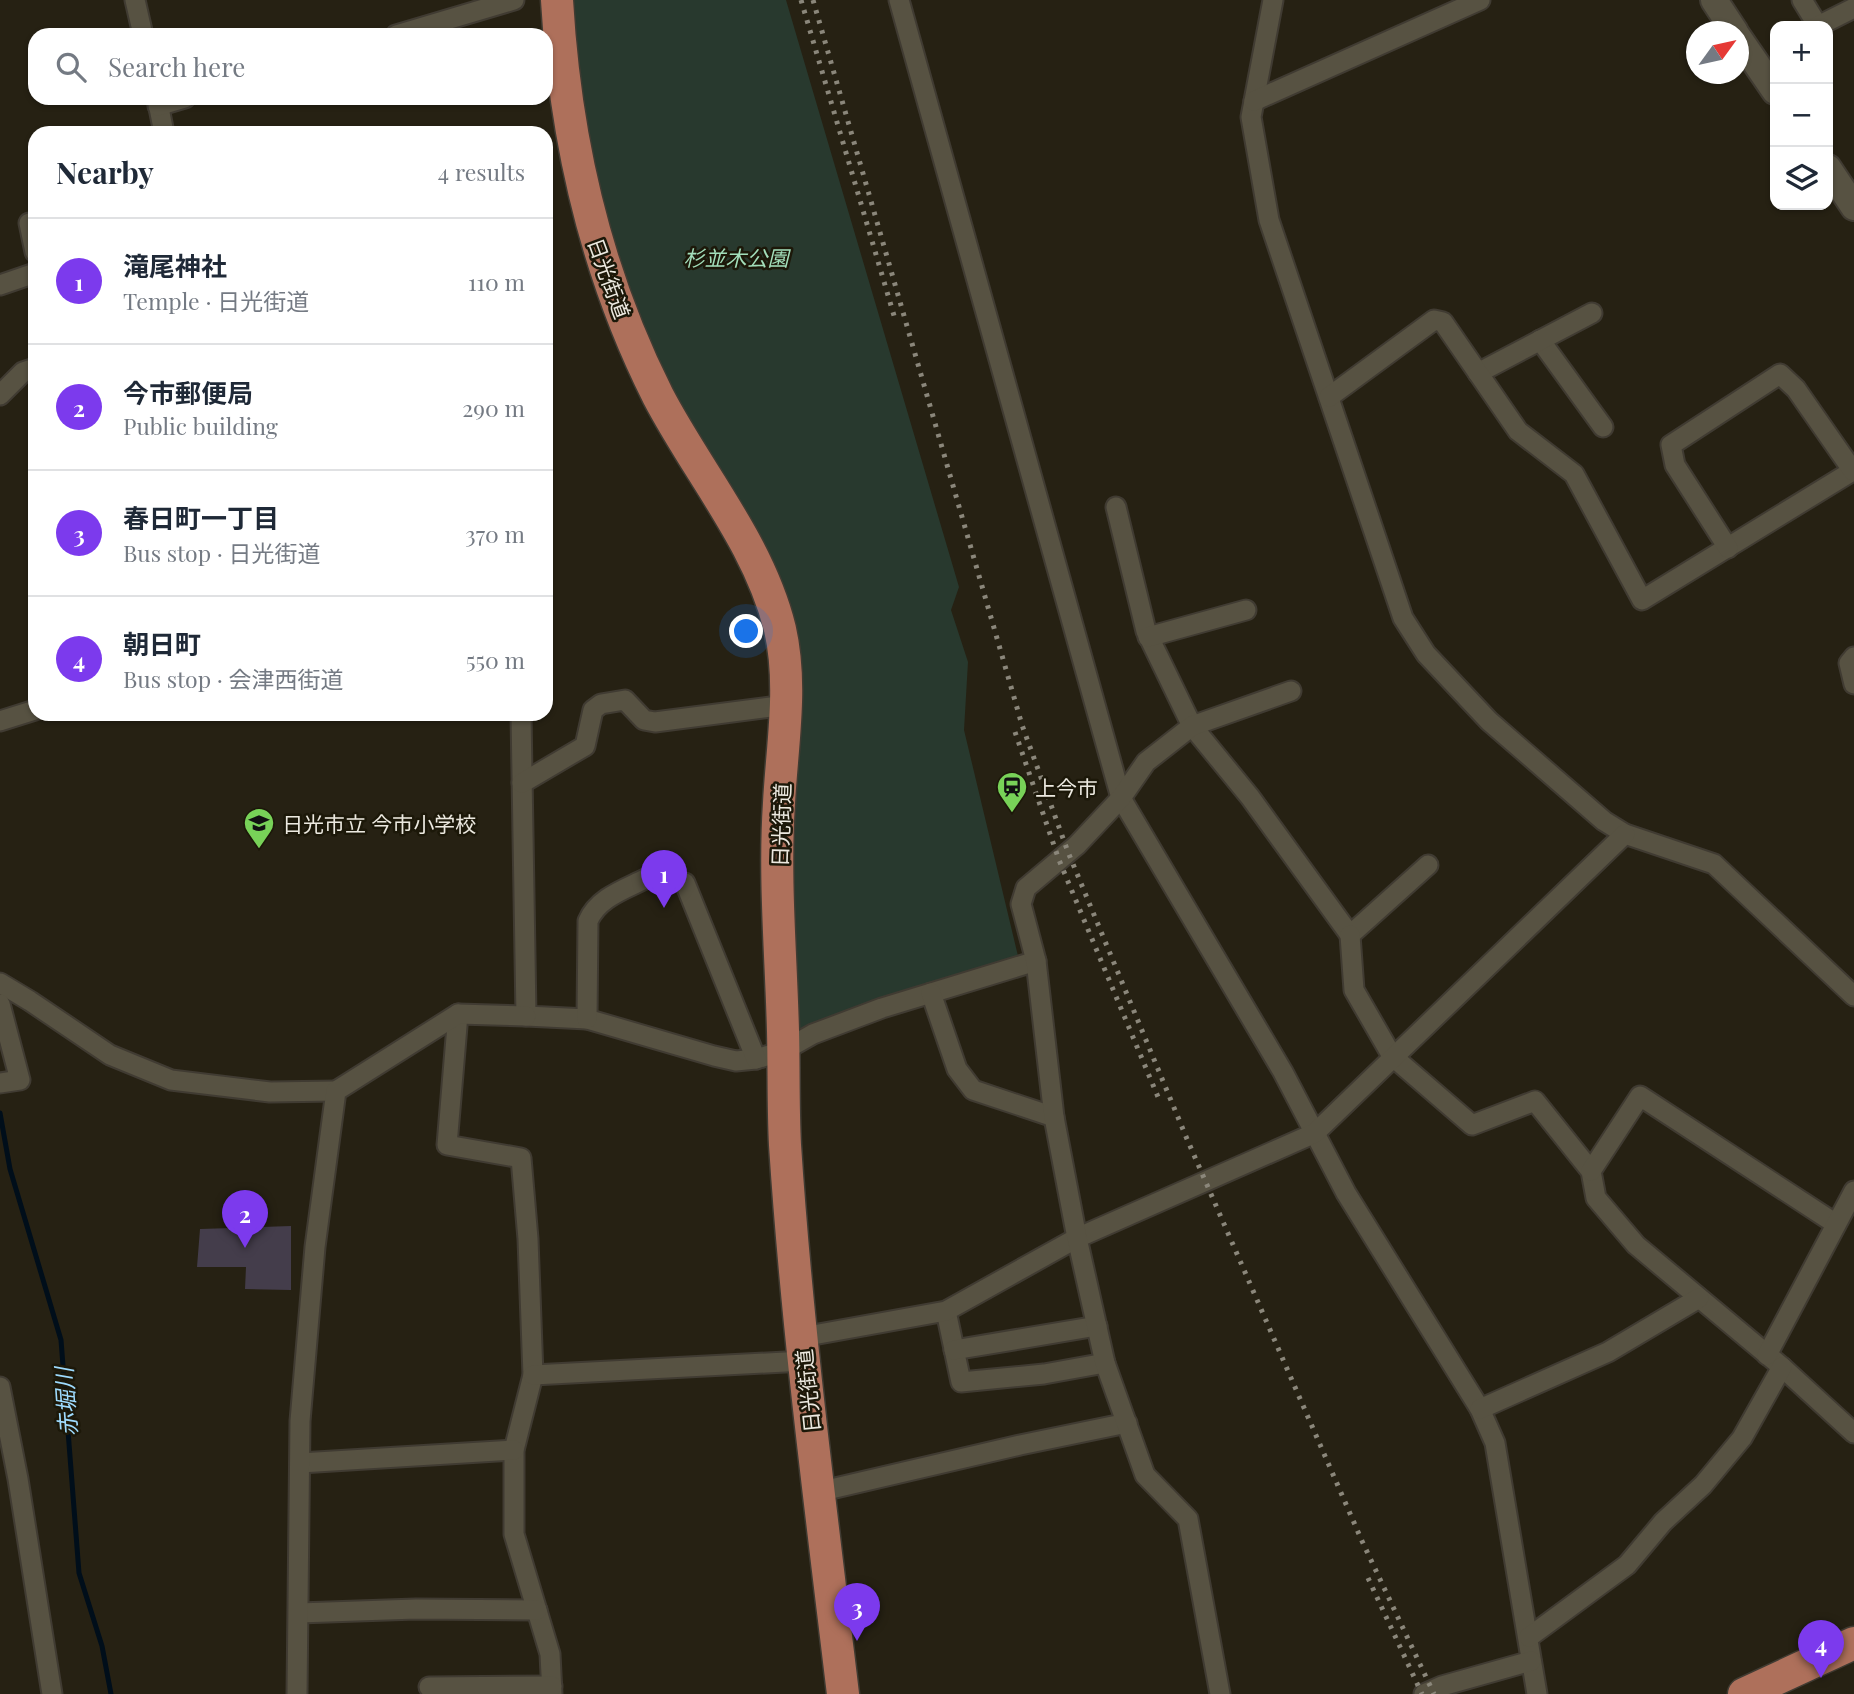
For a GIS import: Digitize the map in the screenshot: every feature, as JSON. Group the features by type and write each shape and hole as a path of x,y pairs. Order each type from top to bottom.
{"highway":[{"name":"日光街道","path":"557,0 564,94 576,160 594,233 631,334 658,396 740,534 763,580 780,631 786,732 779,817 770,1055 786,1154 818,1492 843,1694"},
{"path":"1755,1692 1854,1643"}],"main road":[{"path":"1714,0 1728,21"},
{"path":"1749,53 1770,84"},
{"path":"1833,175 1854,206"}],"street":[{"path":"135,0 141,28"},
{"path":"420,28 514,0"},
{"path":"899,0 1121,798 1283,1072 1346,1193 1480,1409 1495,1443 1537,1694"},
{"path":"1273,0 1251,117 1269,219 1403,618 1426,654 1489,721 1604,821 1625,834 1714,864 1854,996"},
{"path":"1254,101 1480,0"},
{"path":"1802,0 1815,21"},
{"path":"1828,21 1854,8"},
{"path":"159,105 163,126"},
{"path":"0,285 28,275"},
{"path":"1478,373 1592,313"},
{"path":"1329,397 1434,320 1443,322 1518,431 1574,474 1642,600 1728,548 1854,470 1796,389 1780,374 1671,445 1675,465 1728,548"},
{"path":"1540,340 1604,427"},
{"path":"0,395 28,370"},
{"path":"1116,507 1148,637 1192,726 1250,797 1350,935 1354,990 1392,1056 1472,1125 1535,1101 1591,1171 1596,1198 1636,1245 1774,1361 1854,1433"},
{"path":"1148,637 1246,610"},
{"path":"1854,657 1849,663 1854,684"},
{"path":"1220,1694 1188,1519 1145,1475 1105,1363 1054,1117 1036,961 1021,904 1026,888 1077,845 1121,798 1146,762 1192,726 1291,691"},
{"path":"522,783 585,746 593,710 601,705 625,700 644,720 655,722 786,705"},
{"path":"0,721 28,712"},
{"path":"521,721 526,1016"},
{"path":"533,1375 803,1349 946,1311 1077,1238 1315,1133 1625,834"},
{"path":"1350,935 1428,865"},
{"path":"587,1019 587,921 593,908 645,879"},
{"path":"685,883 770,1055"},
{"path":"0,983 30,1000 110,1055 171,1080 270,1092 336,1091 458,1014 587,1019 736,1061 770,1055 813,1034 882,1008 1036,961"},
{"path":"931,993 957,1069 973,1090 1054,1117"},
{"path":"0,1004 20,1080 4,1083"},
{"path":"429,1687 552,1690 550,1654 514,1534 514,1450 533,1375 528,1239 521,1158 447,1145 458,1014"},
{"path":"297,1694 300,1421 315,1247 336,1091"},
{"path":"1591,1171 1640,1097 1836,1224"},
{"path":"1529,1637 1627,1565 1662,1522 1703,1485 1742,1437 1836,1224 1854,1191"},
{"path":"1480,1409 1608,1352 1699,1298"},
{"path":"946,1311 961,1382 1044,1374 1105,1363"},
{"path":"954,1350 1097,1326"},
{"path":"0,1387 18,1479 52,1694"},
{"path":"818,1492 1127,1423"},
{"path":"300,1464 514,1450"},
{"path":"299,1613 416,1608 537,1610"},
{"path":"1424,1694 1442,1686 1531,1661"}],"green space":[{"name":"杉並木公園","path":"570,0 786,0 959,587 951,610 968,662 964,730 1018,956 822,1024 789,1040 788,637 662,394 582,156"}],"building":[{"path":"291,1226 291,1290 245,1289 246,1267 197,1267 200,1229"}],"waterway":[{"name":"赤堀川","path":"0,1113 10,1169 61,1340 79,1573 102,1646 111,1694"}],"railway":[{"path":"801,0 895,319"},
{"path":"813,0 1022,725 1068,852 1187,1139 1362,1541 1434,1694"},
{"path":"1015,732 1059,860 1158,1097"},
{"path":"1368,1578 1422,1694"}],"place":[{"name":"上今市","path":"1012,814"},
{"name":"日光市立 今市小学校","path":"259,850"},
{"name":"滝尾神社","path":"664,908"},
{"name":"今市郵便局","path":"245,1248"},
{"name":"春日町一丁目","path":"857,1641"},
{"name":"朝日町","path":"1821,1678"}]}
